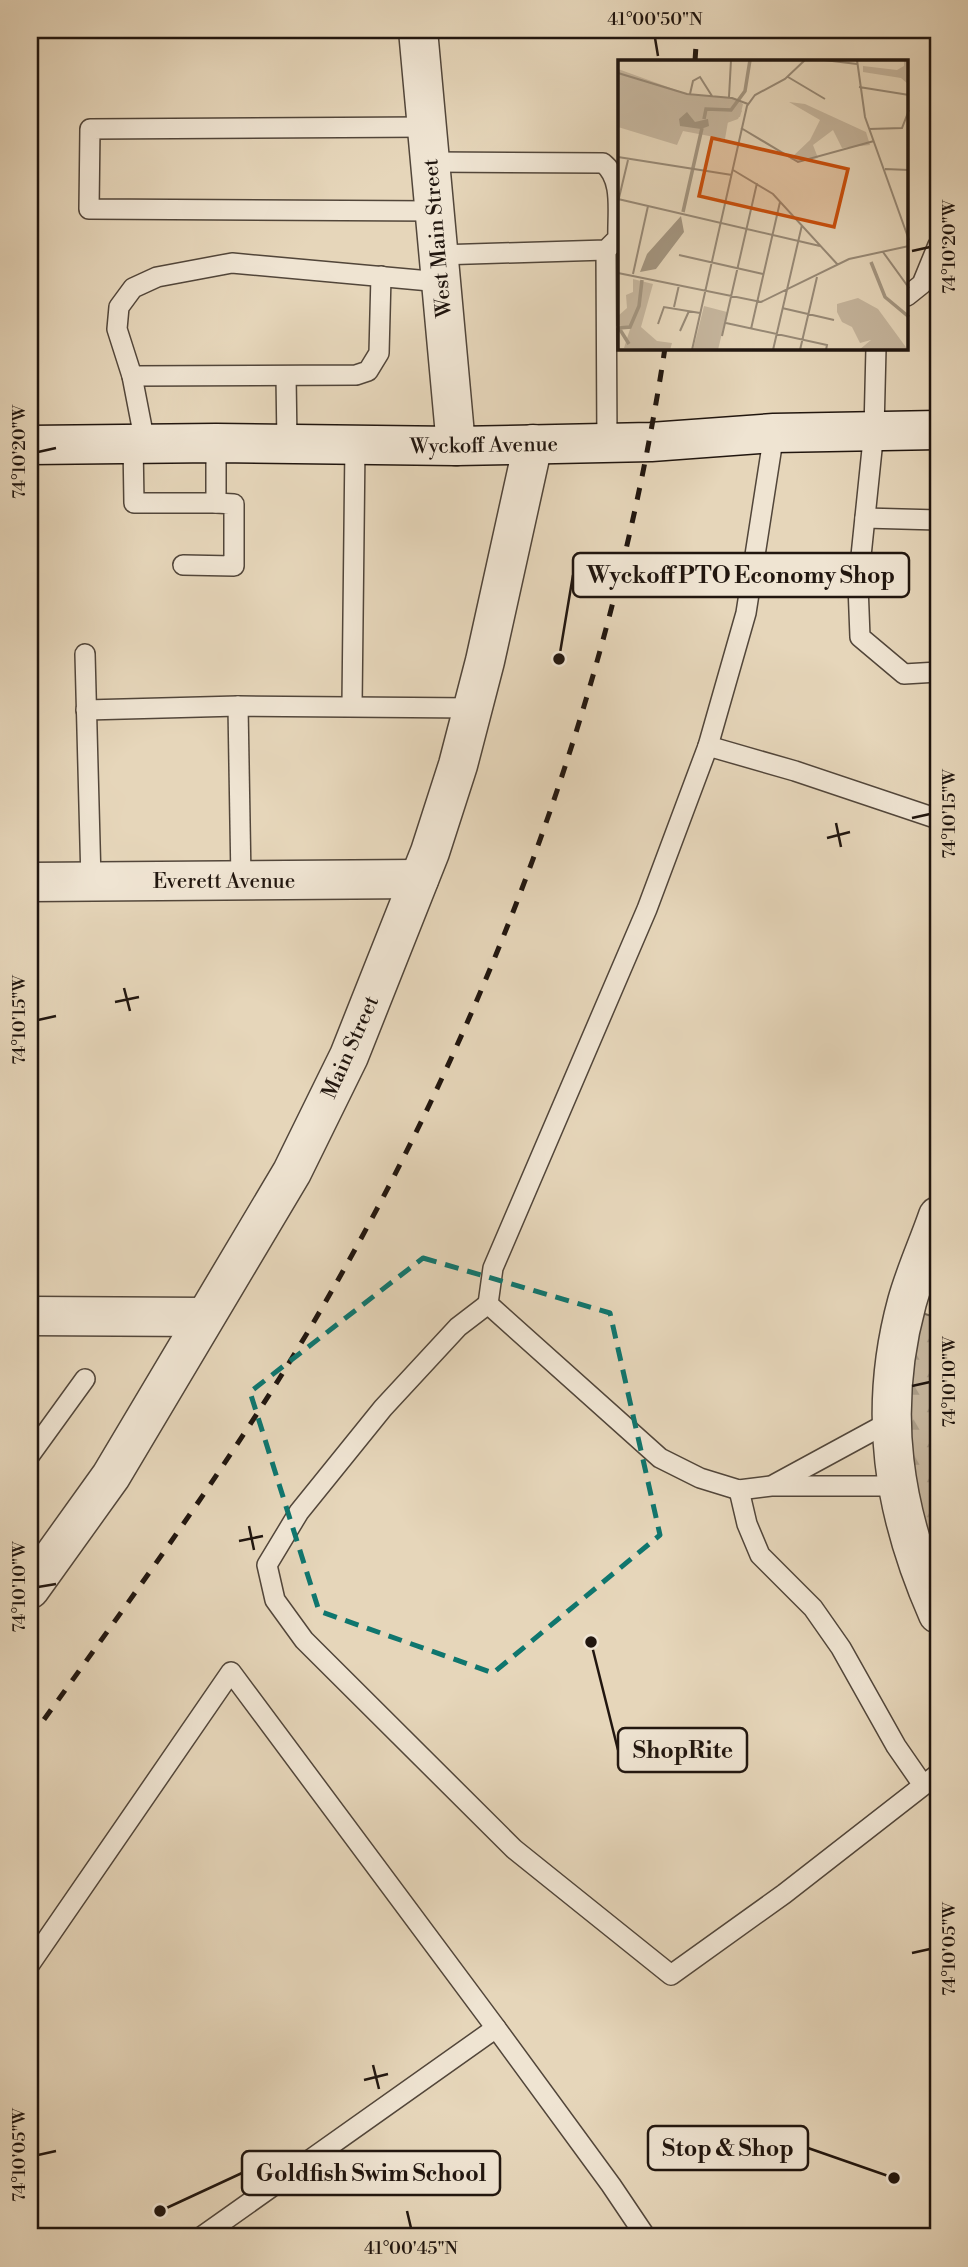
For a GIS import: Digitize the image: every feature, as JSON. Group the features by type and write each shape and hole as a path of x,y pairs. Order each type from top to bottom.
{"street":[{"name":"West Main Street","path":"418,30 456,446"},
{"name":"Wyckoff Avenue","path":"30,444 287,443 456,446 607,443 774,433 938,430"},
{"name":"Main Street","path":"30,1589 111,1476 292,1172 338,1079 430,852 485,662 533,444"},
{"name":"Everett Avenue","path":"30,882 419,879"},
{"path":"938,1216 907,1302 895,1360 891,1421 892,1457 902,1515 920,1572 938,1614"},
{"path":"30,1316 204,1317"}],"lane":[{"path":"183,565 234,566 234,504 134,503 139,443 132,376 117,329 119,307 133,288 157,277 232,263 381,276 606,250 618,238 616,179 611,169 603,163 428,145 354,127 90,130 89,209 434,211"},
{"path":"908,295 922,284 938,245"},
{"path":"606,250 607,443"},
{"path":"132,376 356,375 368,371 379,353 381,276"},
{"path":"876,350 874,430 858,585 860,637 904,674 938,672"},
{"path":"286,376 287,443"},
{"path":"739,1490 747,1524 760,1555 813,1608 841,1648 896,1746 930,1779 783,1894 671,1975 513,1849 304,1640 275,1600 267,1566 299,1512 383,1408 458,1326 488,1304 493,1268 647,909 708,746 746,613 774,433"},
{"path":"216,443 216,503"},
{"path":"352,705 355,445"},
{"path":"865,518 938,520"},
{"path":"85,654 91,881"},
{"path":"86,710 352,705 473,708"},
{"path":"238,706 242,880"},
{"path":"708,746 795,771 938,819"},
{"path":"488,1304 660,1458 700,1478 739,1490 771,1486 898,1486"},
{"path":"30,1455 85,1379"},
{"path":"771,1486 891,1421"},
{"path":"30,1964 230,1672 496,2028 646,2237"},
{"path":"201,2237 496,2028"}],"highlighted area":[{"path":"423,1258 610,1313 660,1535 493,1673 319,1611 250,1392"}],"green space":[{"path":"909,1309 938,1318 938,1565 900,1491"}],"railway":[{"path":"695,60 697,30"},
{"path":"30,1739 172,1540 274,1387 371,1220 431,1102 485,982 533,859 576,734 612,607 642,478 665,350"}],"place":[{"name":"Wyckoff PTO Economy Shop","path":"559,659"},
{"name":"ShopRite","path":"591,1642"},
{"name":"Stop & Shop","path":"894,2178"},
{"name":"Goldfish Swim School","path":"160,2211"}]}
